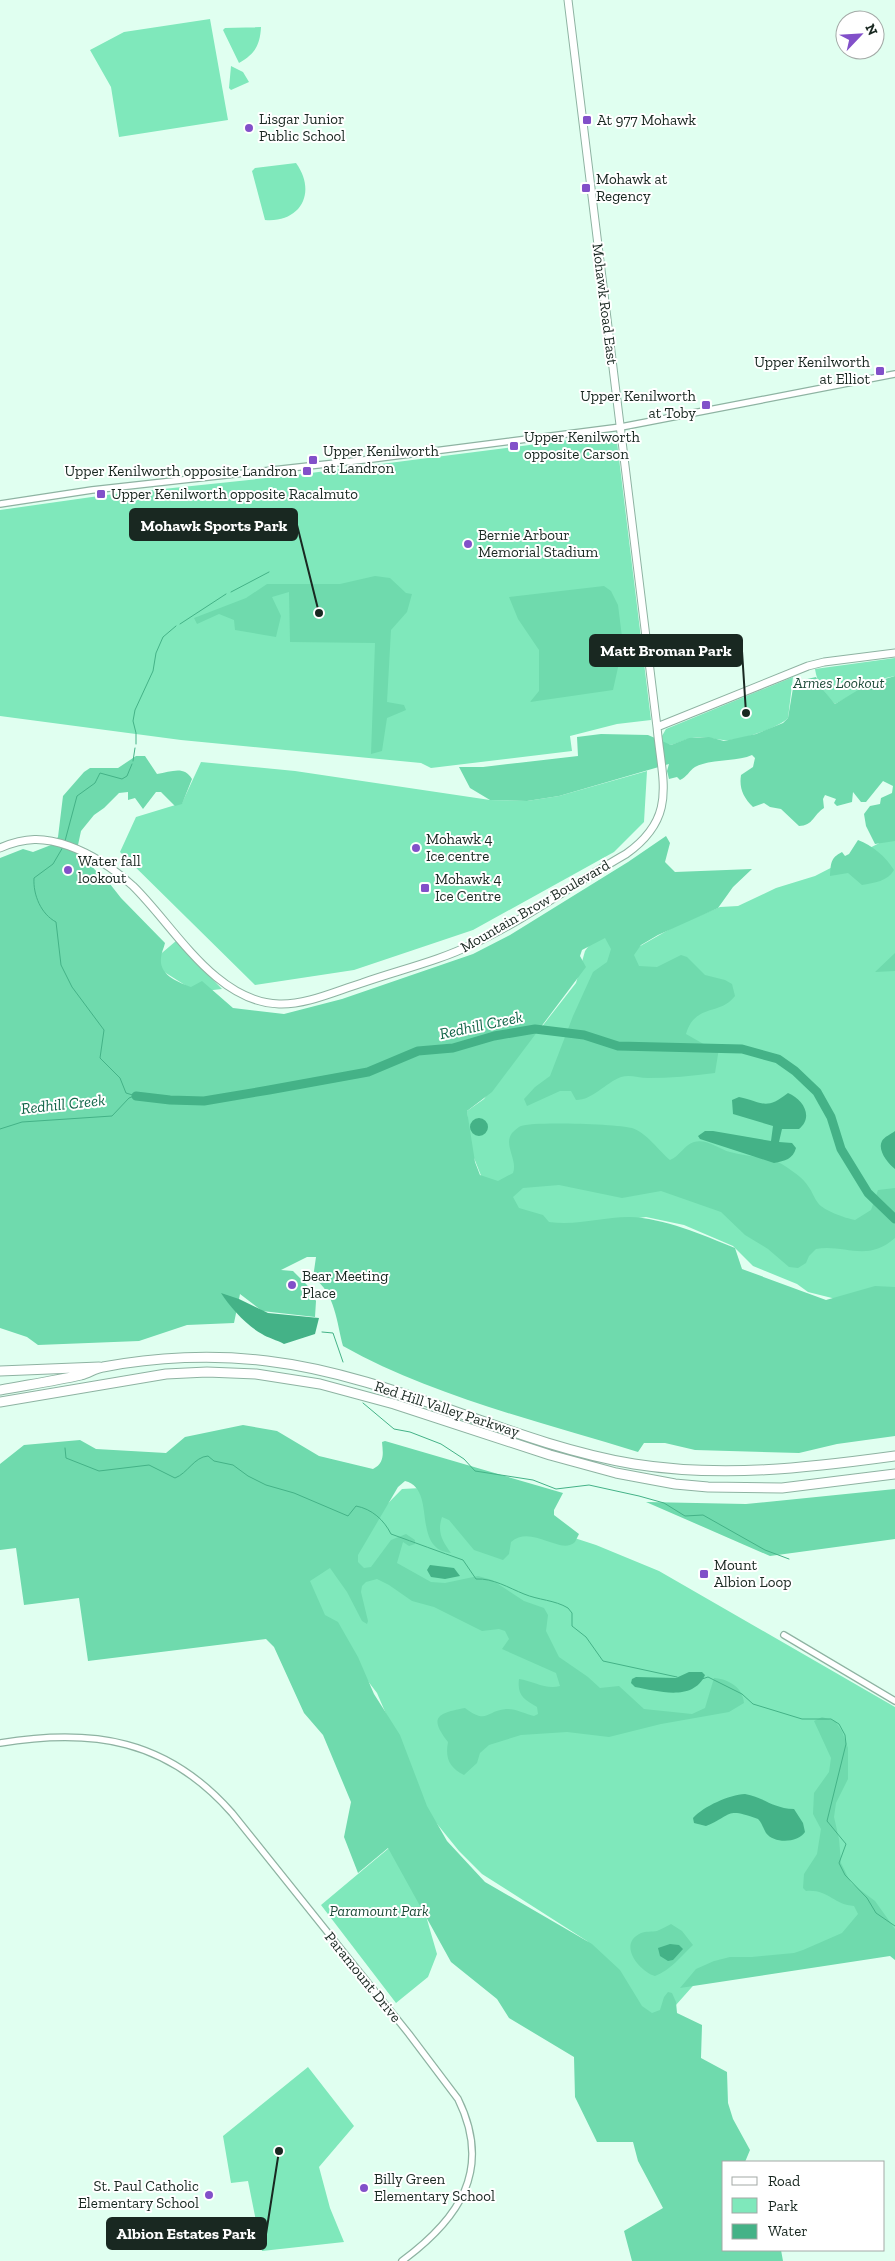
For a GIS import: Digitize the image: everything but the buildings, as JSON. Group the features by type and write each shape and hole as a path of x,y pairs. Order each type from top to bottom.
{"highway":[{"name":"Red Hill Valley Parkway","path":"0,1390 91,1373 99,1367 161,1360 220,1358 266,1360 316,1370 401,1393 541,1439 633,1464 679,1470 754,1472 895,1456"},
{"path":"0,1371 99,1367"},
{"name":"Red Hill Valley Parkway","path":"0,1402 40,1397 166,1374 231,1372 283,1377 320,1384 616,1473 675,1484 708,1487 782,1488 895,1474"},
{"path":"0,1409 40,1397"}],"main road":[{"name":"Mohawk Road East","path":"568,0 657,727"},
{"path":"657,727 808,666 824,662 895,653"},
{"name":"Mountain Brow Boulevard","path":"0,848 24,840 42,838 81,851 109,866 134,888 207,968 229,987 252,1000 288,1004 346,988 474,944 626,854 645,839 658,823 663,806 657,727"}],"street":[{"path":"0,504 92,490 381,458 621,427 895,374"},
{"path":"784,1635 895,1700"},
{"name":"Paramount Drive","path":"0,1743 84,1737 122,1742 145,1750 191,1775 220,1799 232,1813 409,2034 458,2099 464,2111 472,2146 471,2162 463,2195 452,2216 435,2234 402,2261"}],"green space":[{"path":"210,19 228,120 119,137 111,87 90,50 124,32"},
{"path":"261,27 256,48 239,63 223,30 225,28"},
{"path":"231,66 243,72 249,82 231,90 229,88"},
{"path":"296,163 305,185 305,195 302,204 288,216 278,220 265,220 252,171 255,168"},
{"path":"616,434 651,720 617,724 570,736 572,751 431,768 421,763 181,740 0,716 0,510 106,495 295,475"},
{"name":"Armes Lookout","path":"895,658 895,676 881,679 835,704 820,684 815,669"},
{"path":"793,677 788,718 776,726 738,739 723,740 696,737 671,745 663,743 662,736 666,729"},
{"path":"201,762 295,771 490,800 527,801 559,796 647,771 644,822 614,852 473,930 354,970 255,985 120,852 136,817 182,803"},
{"path":"895,835 895,1328 836,1299 808,1292 797,1284 753,1266 733,1246 684,1225 646,1217 587,1225 539,1227 484,1183 470,1148 467,1111 484,1099 520,1048 540,1029 576,983 585,951 593,940 615,931 635,949 677,925 720,907 738,906 776,888 815,876"},
{"path":"176,941 222,989 196,992 150,963"},
{"path":"421,1488 596,1545 659,1571 895,1707 895,1951 715,1961 660,2023 652,2024 587,1941 482,1874 459,1851 429,1814 377,1693 322,1621 301,1578 355,1537 402,1489"},
{"name":"Paramount Park","path":"395,1843 426,1916 437,1954 428,1977 396,2003 321,1905"},
{"path":"308,2067 354,2126 319,2167 330,2208 344,2242 262,2251 248,2181 231,2183 223,2136"}],"shaded area":[{"path":"375,576 390,578 406,593 412,594 407,612 391,630 387,702 404,705 406,710 387,718 382,751 371,754 375,643 290,642 289,592 272,597 281,616 276,637 235,630 234,620 219,614 197,624 194,618 246,598 267,584 340,584"},
{"path":"604,586 611,591 618,605 623,645 613,690 530,702 539,691 539,650 518,619 509,597"},
{"path":"895,676 895,841 875,844 866,826 864,814 870,806 880,804 881,798 892,793 893,786 883,781 866,802 861,802 853,792 852,802 837,806 834,803 836,799 825,795 823,799 824,808 810,822 799,826 781,809 770,807 764,803 753,807 747,800 741,788 741,775 753,767 755,758 752,755 739,759 701,764 680,780 677,777 669,779 667,771 669,764 559,796 527,801 490,800 470,788 459,767 483,767 578,756 577,737 601,734 648,735 671,745 689,738 709,737 724,741 756,734 783,723 788,718 794,682 816,677 821,687 835,704 868,684"},
{"path":"136,756 145,756 157,774 177,770 189,775 192,779 182,804 175,806 161,792 156,792 143,809 135,798 128,800 128,792 119,793 94,815 81,831 78,845 85,859 165,943 161,964 166,974 191,987 202,981 233,1008 284,1014 342,999 473,954 510,935 628,862 666,836 670,843 665,862 675,872 752,869 733,887 718,908 658,935 641,945 634,955 639,966 657,967 681,955 687,957 705,975 725,980 732,984 735,996 722,1006 695,1018 686,1034 707,1046 719,1048 715,1073 665,1078 624,1076 582,1099 576,1100 571,1091 560,1091 527,1106 524,1099 535,1087 550,1076 573,1016 593,972 607,962 611,949 605,938 582,950 580,956 586,967 492,1092 467,1111 475,1162 480,1175 498,1181 513,1173 514,1163 509,1142 512,1133 520,1127 528,1124 558,1123 611,1125 637,1130 670,1160 691,1143 703,1141 730,1152 775,1161 802,1179 825,1209 855,1220 871,1210 878,1190 895,1188 895,1238 875,1250 816,1249 809,1256 806,1263 798,1268 789,1267 768,1249 745,1235 721,1212 661,1191 622,1198 559,1185 523,1188 513,1197 519,1208 543,1215 549,1222 570,1223 629,1217 656,1220 683,1228 735,1248 742,1269 826,1300 875,1286 895,1287 895,1436 837,1444 799,1453 695,1450 665,1443 644,1443 638,1452 526,1418 450,1394 377,1364 343,1346 331,1299 313,1278 316,1257 307,1257 281,1270 293,1271 307,1285 316,1301 315,1317 262,1311 240,1294 234,1323 187,1325 139,1341 38,1345 27,1337 0,1328 0,858 23,849 33,852 51,845 58,837 63,796 84,772 90,768 118,768"},
{"path":"858,840 873,848 887,861 894,870 888,877 862,885 848,873 830,876 833,859 842,852 845,856 849,854"},
{"path":"895,953 895,971 875,972"},
{"path":"243,1425 277,1431 319,1456 373,1469 380,1464 383,1454 382,1442 385,1441 563,1493 554,1510 554,1515 579,1534 575,1542 569,1545 562,1545 528,1536 519,1537 511,1542 509,1554 503,1560 474,1550 449,1520 442,1517 441,1536 451,1553 439,1549 431,1541 427,1531 420,1495 415,1486 405,1481 398,1487 358,1555 358,1562 364,1568 371,1567 391,1540 406,1534 415,1540 415,1544 409,1546 403,1542 397,1563 431,1582 445,1583 478,1576 492,1580 524,1601 544,1608 548,1615 546,1631 559,1657 588,1677 600,1688 619,1686 644,1709 692,1714 705,1708 714,1678 729,1682 741,1692 744,1703 729,1712 661,1724 609,1737 567,1732 521,1735 489,1745 480,1753 477,1763 464,1775 449,1762 447,1753 448,1742 438,1727 437,1722 442,1714 465,1708 478,1716 486,1716 499,1710 509,1709 534,1716 538,1714 537,1707 528,1702 520,1693 519,1679 555,1687 560,1686 556,1673 502,1649 509,1639 505,1631 499,1629 482,1631 434,1607 412,1601 377,1579 366,1582 362,1586 361,1592 368,1621 367,1624 362,1621 347,1592 330,1568 310,1581 325,1615 338,1622 358,1657 374,1694 400,1735 427,1806 447,1841 485,1882 592,1944 620,1970 642,2006 652,2013 660,2010 664,1997 668,1992 672,1993 676,2002 677,2013 702,2025 701,2058 727,2072 728,2103 733,2119 750,2150 745,2161 722,2161 722,2251 781,2251 783,2261 632,2261 624,2231 663,2208 638,2161 633,2142 597,2142 575,2097 574,2057 509,2018 497,1999 451,1962 388,1848 358,1873 344,1837 351,1802 323,1735 304,1713 274,1647 266,1639 88,1661 79,1598 24,1605 16,1548 0,1550 0,1464 24,1445 80,1440 96,1449 166,1453 185,1437"},
{"path":"895,1489 895,1539 770,1556 646,1502 746,1504"},
{"path":"822,1717 835,1721 842,1731 848,1748 848,1779 836,1803 834,1817 839,1839 841,1863 851,1883 875,1901 895,1929 895,1960 890,1956 680,1988 696,1969 714,1961 730,1957 794,1953 803,1950 842,1933 858,1914 854,1906 841,1903 820,1892 806,1891 803,1888 804,1874 817,1854 821,1829 813,1814 814,1793 829,1772 831,1758 814,1721"},
{"path":"671,1924 682,1931 693,1945 671,1966 655,1976 637,1963 633,1957 631,1944 634,1938 641,1933 657,1931"}],"water":[{"path":"788,1093 802,1104 805,1109 806,1119 799,1129 782,1129 779,1142 792,1143 796,1148 793,1155 788,1159 774,1163 700,1139 698,1136 705,1131 713,1131 771,1141 773,1126 733,1114 732,1100 739,1097 764,1104 774,1102"},
{"path":"479,1118 485,1121 488,1127 485,1133 479,1136 473,1133 470,1127 473,1121"},
{"path":"895,1131 895,1169 884,1156 881,1145 884,1138"},
{"path":"221,1293 239,1299 268,1313 319,1318 315,1334 284,1344 267,1337 256,1331 245,1321"},
{"path":"430,1565 454,1568 460,1576 445,1579 431,1577 427,1570"},
{"path":"689,1672 702,1672 705,1675 692,1689 684,1692 654,1691 635,1687 631,1683 632,1679 636,1677 676,1678"},
{"path":"745,1794 779,1807 794,1809 803,1823 805,1832 802,1836 792,1840 774,1839 766,1833 758,1819 740,1813 730,1814 706,1826 694,1823 693,1818 710,1805 732,1796"},
{"path":"670,1944 679,1945 683,1949 673,1960 668,1961 660,1956 658,1948"}],"waterway":[{"path":"231,592 269,572"},
{"path":"180,624 226,594"},
{"path":"136,744 133,721 135,710 153,671 156,653 163,637 176,626"},
{"path":"133,761 135,748"},
{"path":"65,841 77,796 95,783 100,773 122,779 127,776 132,764"},
{"path":"63,847 53,864 34,878 35,891 42,909 56,922 61,965 72,987 104,1030 100,1058 120,1078 126,1093 136,1096"},
{"name":"Redhill Creek","path":"136,1096 204,1101 368,1072 418,1051 453,1048 494,1036 535,1029 584,1035 618,1046 742,1049 778,1059 795,1071 817,1092 831,1117 841,1149 868,1193 895,1219"},
{"name":"Redhill Creek","path":"0,1129 22,1122 112,1116 129,1098 134,1096"},
{"path":"322,1332 333,1333 343,1362"},
{"path":"363,1403 394,1429 410,1432 441,1444 464,1459 475,1471 533,1480 556,1489 589,1485 664,1503 685,1516 703,1515 765,1550 789,1559"},
{"path":"65,1448 66,1458 99,1471 149,1465 175,1478 184,1473 199,1459 208,1456 214,1461 233,1465 248,1476 266,1485 294,1493 348,1516 356,1506 362,1507 377,1516 391,1534 463,1560 476,1579 495,1582 529,1596 558,1603 568,1608 572,1613 572,1626 586,1637 603,1661 677,1677"},
{"path":"702,1679 708,1677 742,1694 753,1704 802,1719 831,1719 839,1724 845,1735 846,1744 827,1821 846,1844 839,1863 845,1875 867,1898 876,1913 895,1926"}],"place":[{"name":"At 977 Mohawk","path":"587,120"},
{"name":"Lisgar Junior Public School","path":"249,128"},
{"name":"Mohawk at Regency","path":"586,188"},
{"name":"Upper Kenilworth at Elliot","path":"880,371"},
{"name":"Upper Kenilworth at Toby","path":"706,405"},
{"name":"Upper Kenilworth opposite Carson","path":"514,446"},
{"name":"Upper Kenilworth at Landron","path":"313,460"},
{"name":"Upper Kenilworth opposite Landron","path":"307,471"},
{"name":"Upper Kenilworth opposite Racalmuto","path":"101,494"},
{"name":"Bernie Arbour Memorial Stadium","path":"468,544"},
{"name":"Mohawk Sports Park","path":"319,613"},
{"name":"Matt Broman Park","path":"746,713"},
{"name":"Mohawk 4 Ice centre","path":"416,848"},
{"name":"Water fall lookout","path":"68,870"},
{"name":"Mohawk 4 Ice Centre","path":"425,888"},
{"name":"Bear Meeting Place","path":"292,1285"},
{"name":"Mount Albion Loop","path":"704,1574"},
{"name":"Albion Estates Park","path":"279,2151"},
{"name":"Billy Green Elementary School","path":"364,2188"},
{"name":"St. Paul Catholic Elementary School","path":"209,2195"}]}
